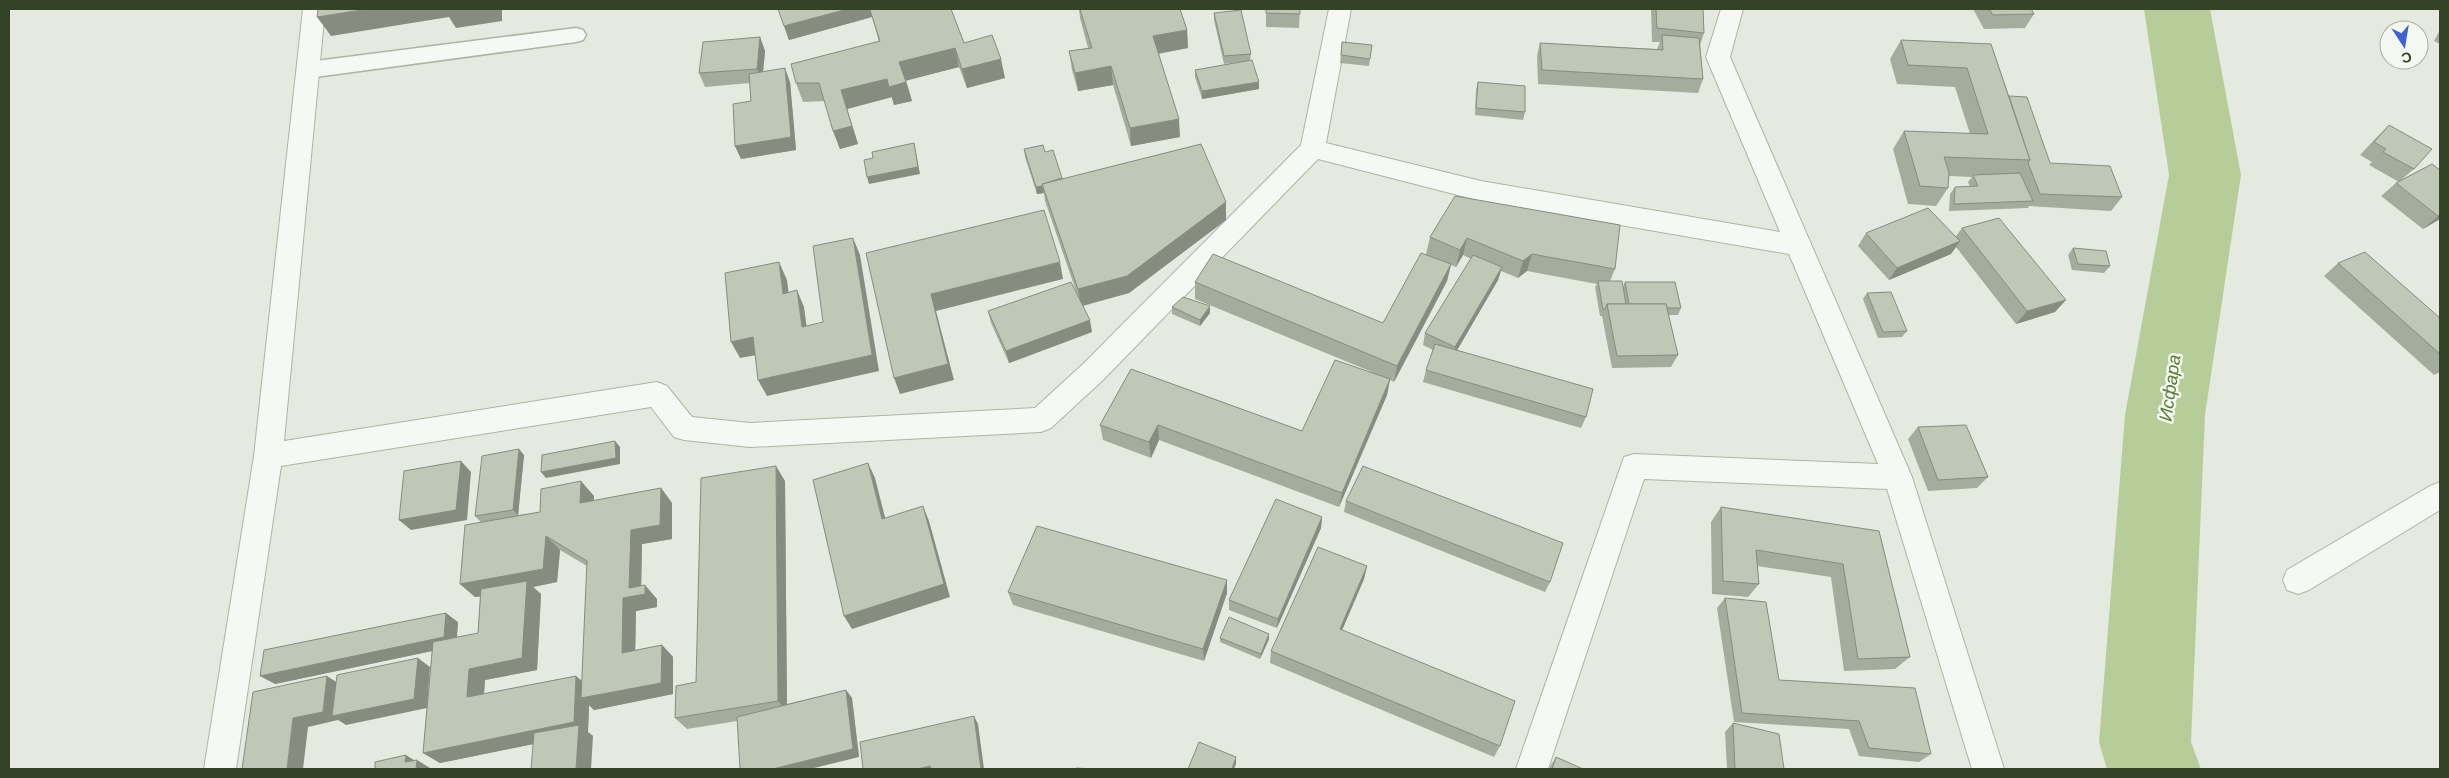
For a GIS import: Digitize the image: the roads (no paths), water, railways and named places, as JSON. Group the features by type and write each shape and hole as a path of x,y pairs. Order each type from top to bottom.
{"street":[{"path":"220,769 268,456 314,9"},
{"path":"268,456 657,394 684,428 750,435 1041,420 1093,372 1313,149 1340,9"},
{"path":"1732,9 1718,57 1898,477 1988,769"},
{"path":"1313,149 1482,191 1799,245"},
{"path":"1532,769 1634,466 1898,477"},
{"path":"2298,580 2440,495"}],"lane":[{"path":"308,70 576,35"}],"waterway":[{"name":"Исфара","path":"2154,769 2145,742 2165,415 2205,175 2177,9"}]}
